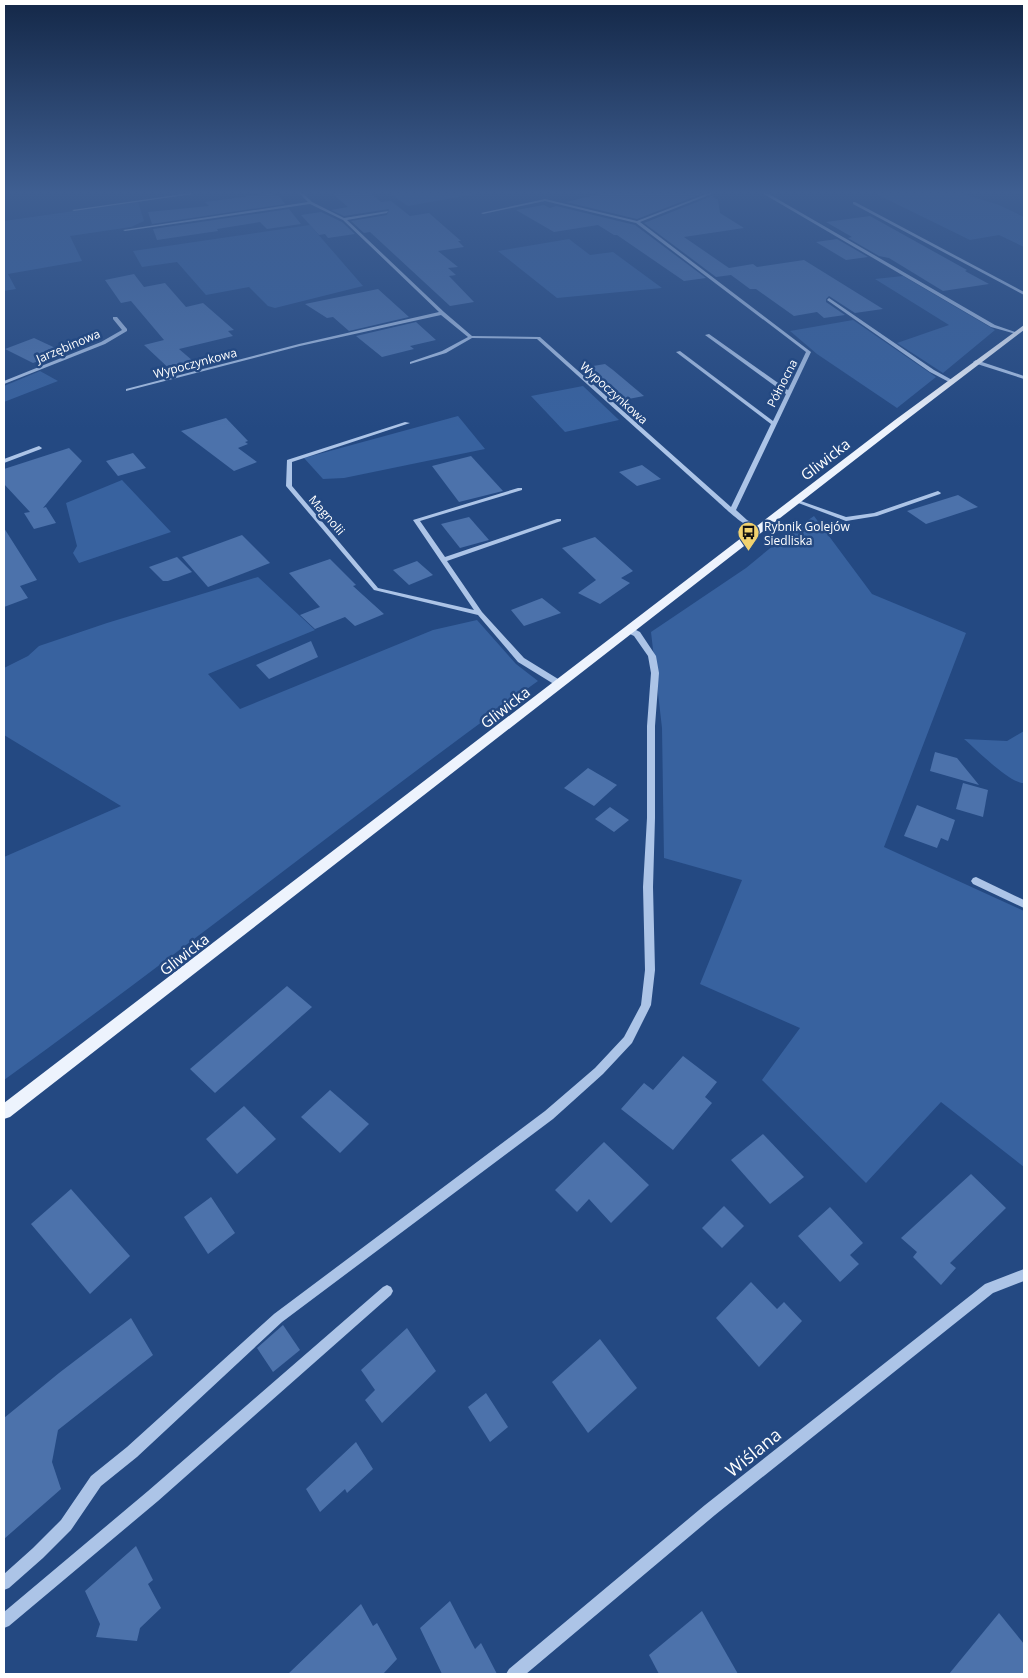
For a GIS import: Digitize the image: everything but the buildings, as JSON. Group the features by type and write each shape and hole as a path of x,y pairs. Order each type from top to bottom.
{"main road":[{"name":"Gliwicka","path":"4,1112 951,381 1020,330"}],"street":[{"path":"399,271 442,313 471,337 444,352 412,363"},
{"name":"Północna","path":"702,271 809,352 773,423 733,510"},
{"path":"899,271 993,326 1020,330"},
{"path":"982,271 1024,294"},
{"path":"829,299 951,381"},
{"name":"Wypoczynkowa","path":"128,390 299,346 442,313"},
{"name":"Jarzębinowa","path":"4,383 103,343 125,330 115,318"},
{"path":"707,335 788,393"},
{"name":"Wypoczynkowa","path":"471,337 538,338 719,500 745,521 759,529"},
{"path":"678,352 773,423"},
{"path":"976,362 1024,378"},
{"name":"Magnolii","path":"407,423 289,461 290,486 376,589 480,613"},
{"path":"4,461 40,448"},
{"path":"520,490 416,520 480,613 521,660 560,684"},
{"path":"796,501 846,518 875,515 938,494"},
{"path":"444,560 559,520"},
{"path":"4,1583 38,1554 66,1525 96,1482 132,1452 278,1318 549,1115 599,1071 628,1040 646,1005 650,970 648,887 651,818 651,726 655,680 652,656 637,634 629,630"},
{"path":"976,881 1024,904"},
{"name":"Wiślana","path":"514,1674 710,1510 989,1288 1024,1275"},
{"path":"4,1621 153,1496 387,1291"}],"shaded area":[{"path":"4,271 23,271 8,274 16,289 4,291"},
{"path":"185,271 350,271 363,286 275,308 268,306 249,287 206,295"},
{"path":"523,271 639,271 662,288 557,298"},
{"path":"903,276 995,330 943,373 897,343 949,325 875,279"},
{"path":"853,320 936,377 897,408 817,354 790,331"},
{"path":"40,371 58,381 4,402 4,386"},
{"path":"583,386 619,420 565,432 531,396"},
{"path":"458,416 485,449 344,478 323,479 304,458"},
{"path":"122,480 171,532 79,563 73,553 77,546 66,503"},
{"path":"814,516 872,594 966,633 884,847 1024,911 1024,1167 941,1102 866,1183 762,1080 800,1028 700,984 742,880 664,858 662,728 651,632 746,568 785,536"},
{"path":"258,577 315,630 208,674 240,709 433,630 477,620 516,664 538,681 4,1080 4,857 121,806 4,735 4,668 28,656 39,646 107,623"},
{"path":"1024,731 1024,783 1010,778 964,739 1007,741"}],"place":[{"name":"Rybnik Golejów Siedliska","path":"748,552"}]}
